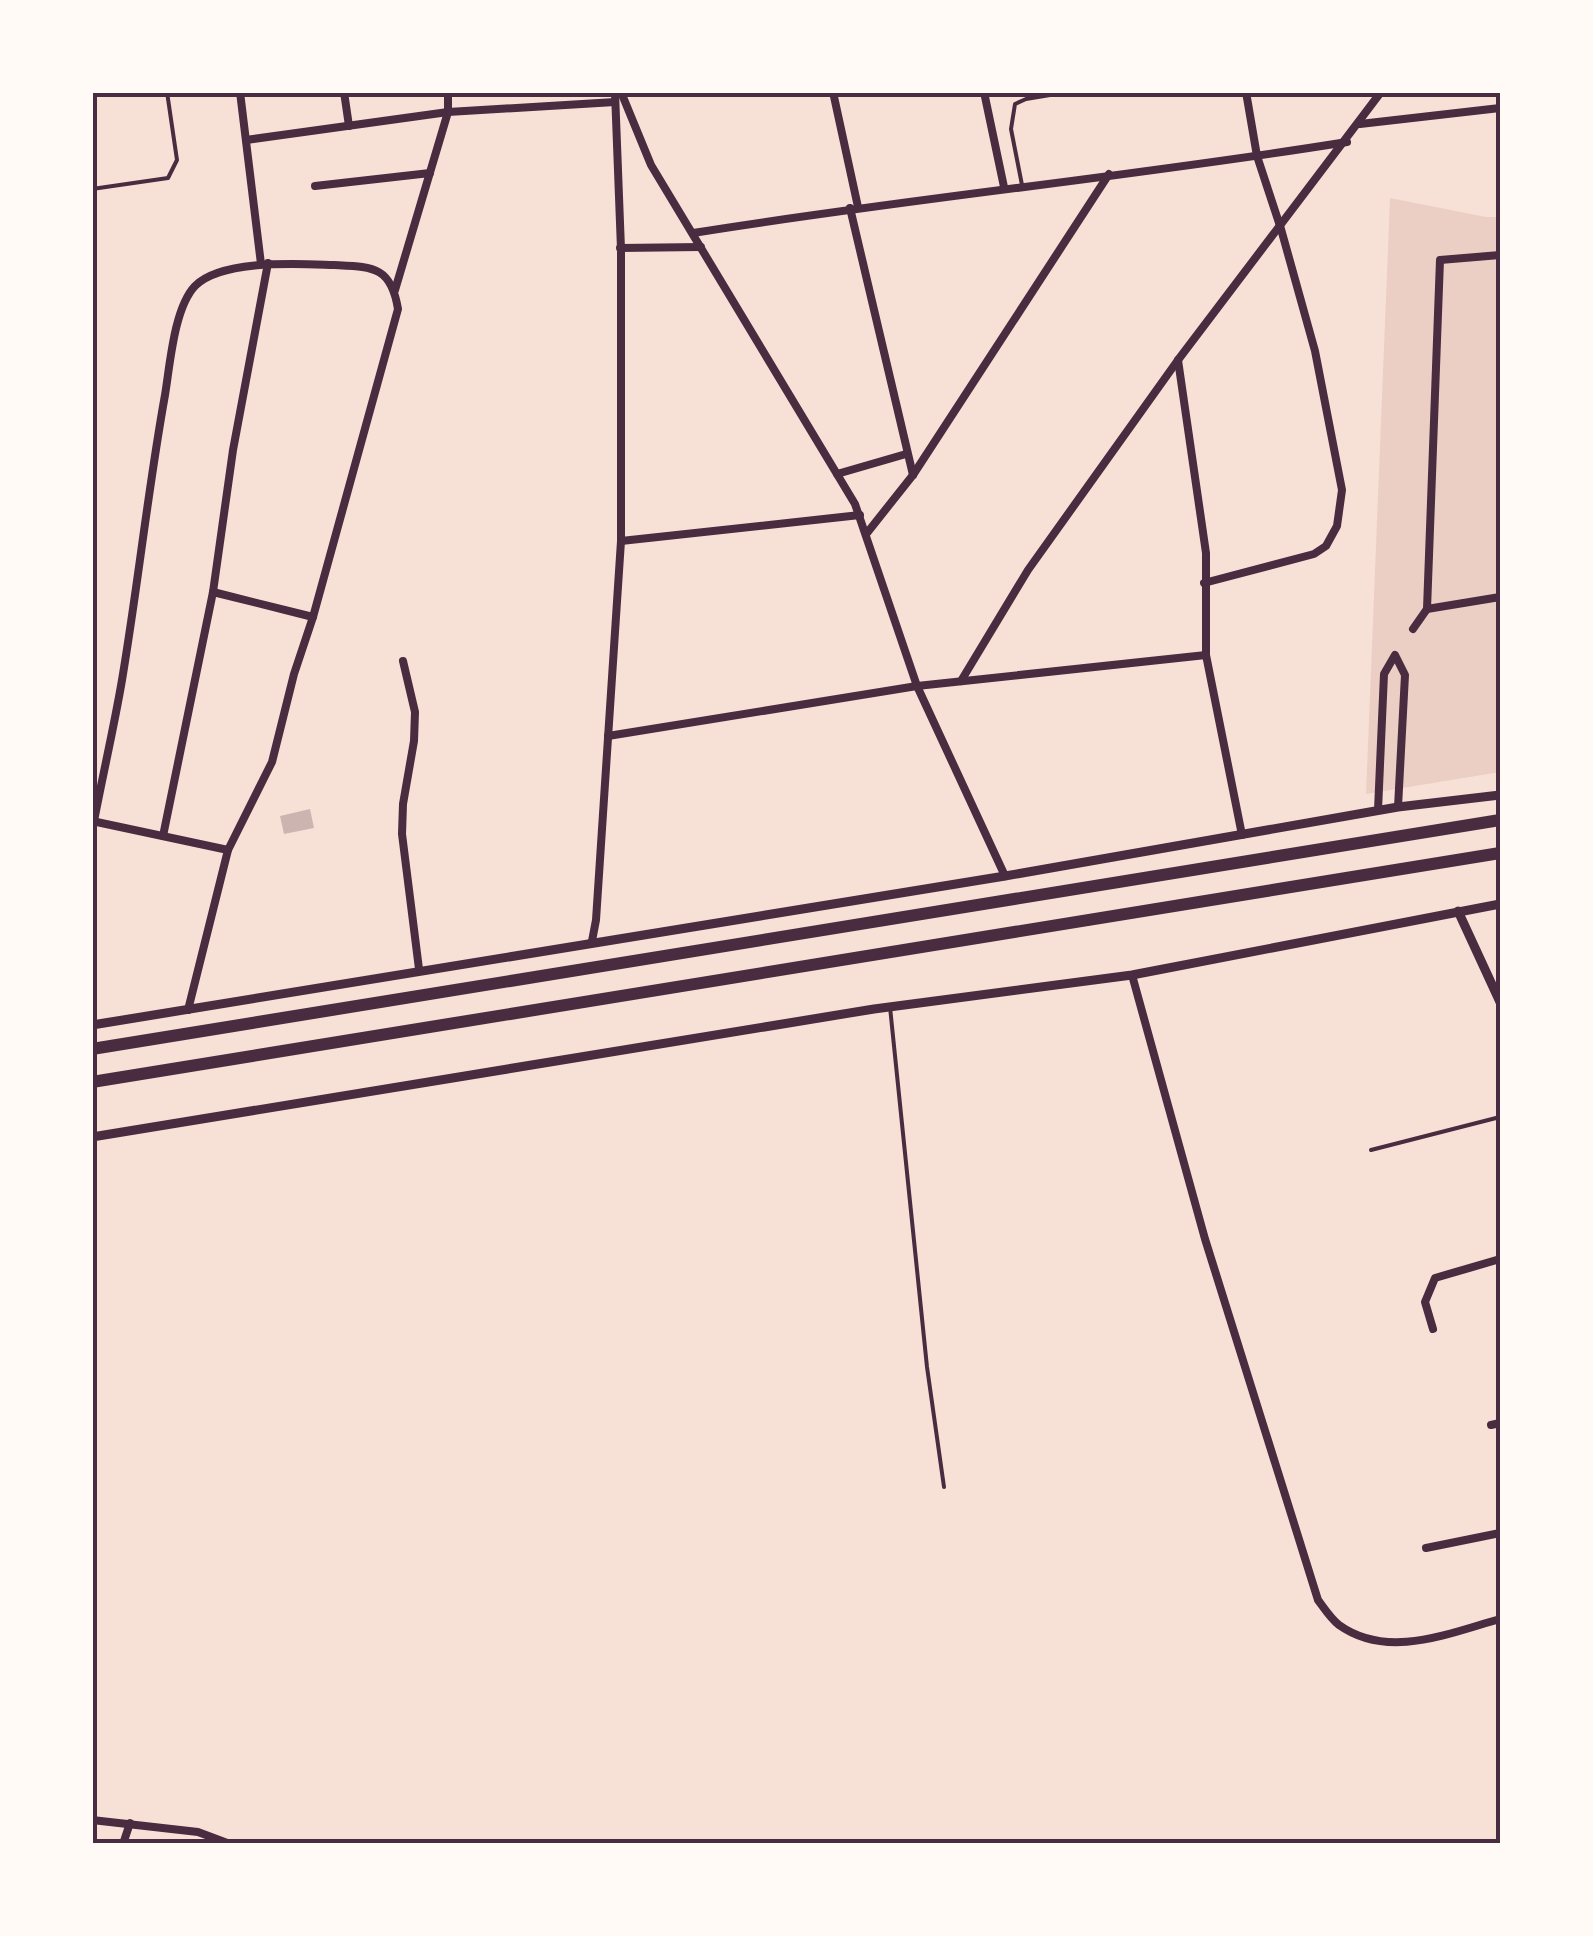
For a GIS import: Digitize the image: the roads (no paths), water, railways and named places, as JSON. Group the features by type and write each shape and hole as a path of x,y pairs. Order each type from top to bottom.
{"highway":[{"path":"92,1049 1500,820"},
{"path":"92,1082 1500,853"}],"street":[{"path":"163,836 212,592 264,263 240,92"},
{"path":"344,92 348,126"},
{"path":"395,290 448,112 448,92"},
{"path":"834,92 854,208 913,475"},
{"path":"984,92 1004,188"},
{"path":"1204,583 1314,554 1326,546 1337,526 1342,490 1315,351 1281,228 1256,156 1246,92"},
{"path":"961,681 1028,570 1178,360 1347,142 1381,92"},
{"path":"246,140 448,112 617,96"},
{"path":"617,96 650,165 860,515 917,686 1005,876"},
{"path":"592,941 620,541 617,96"},
{"path":"1360,124 1500,108"},
{"path":"693,234 854,208 1347,142"},
{"path":"315,186 430,173"},
{"path":"867,533 913,475 1109,174"},
{"path":"620,248 701,247"},
{"path":"1413,629 1427,609 1440,260 1500,255"},
{"path":"188,1010 228,850 272,762 398,310 395,290 388,278 370,267 264,263 198,283 182,307 146,503 122,680 93,821 228,850"},
{"path":"1178,360 1206,553 1206,655 1242,835"},
{"path":"837,474 906,454"},
{"path":"620,541 860,515"},
{"path":"212,592 314,617"},
{"path":"1427,609 1500,597"},
{"path":"608,736 917,686 1206,655"},
{"path":"1378,810 1384,674 1395,656 1405,674 1398,806"},
{"path":"402,661 415,712 402,834 419,969"},
{"path":"92,1025 1005,876 1398,806 1500,795"},
{"path":"92,1137 890,1007 1132,975 1500,904"},
{"path":"1458,911 1500,1002"},
{"path":"1132,975 1204,1240 1318,1600 1338,1624 1373,1642 1411,1642 1500,1619"},
{"path":"1433,1329 1426,1302 1436,1278 1500,1259"},
{"path":"1426,1548 1500,1533"},
{"path":"92,1820 198,1832 230,1844"},
{"path":"123,1844 130,1823"}],"lane":[{"path":"92,189 168,178 177,160 167,92"},
{"path":"1022,185 1011,129 1014,104 1026,98 1068,92"},
{"path":"890,1007 927,1368 944,1486"},
{"path":"1371,1150 1500,1117"}]}
